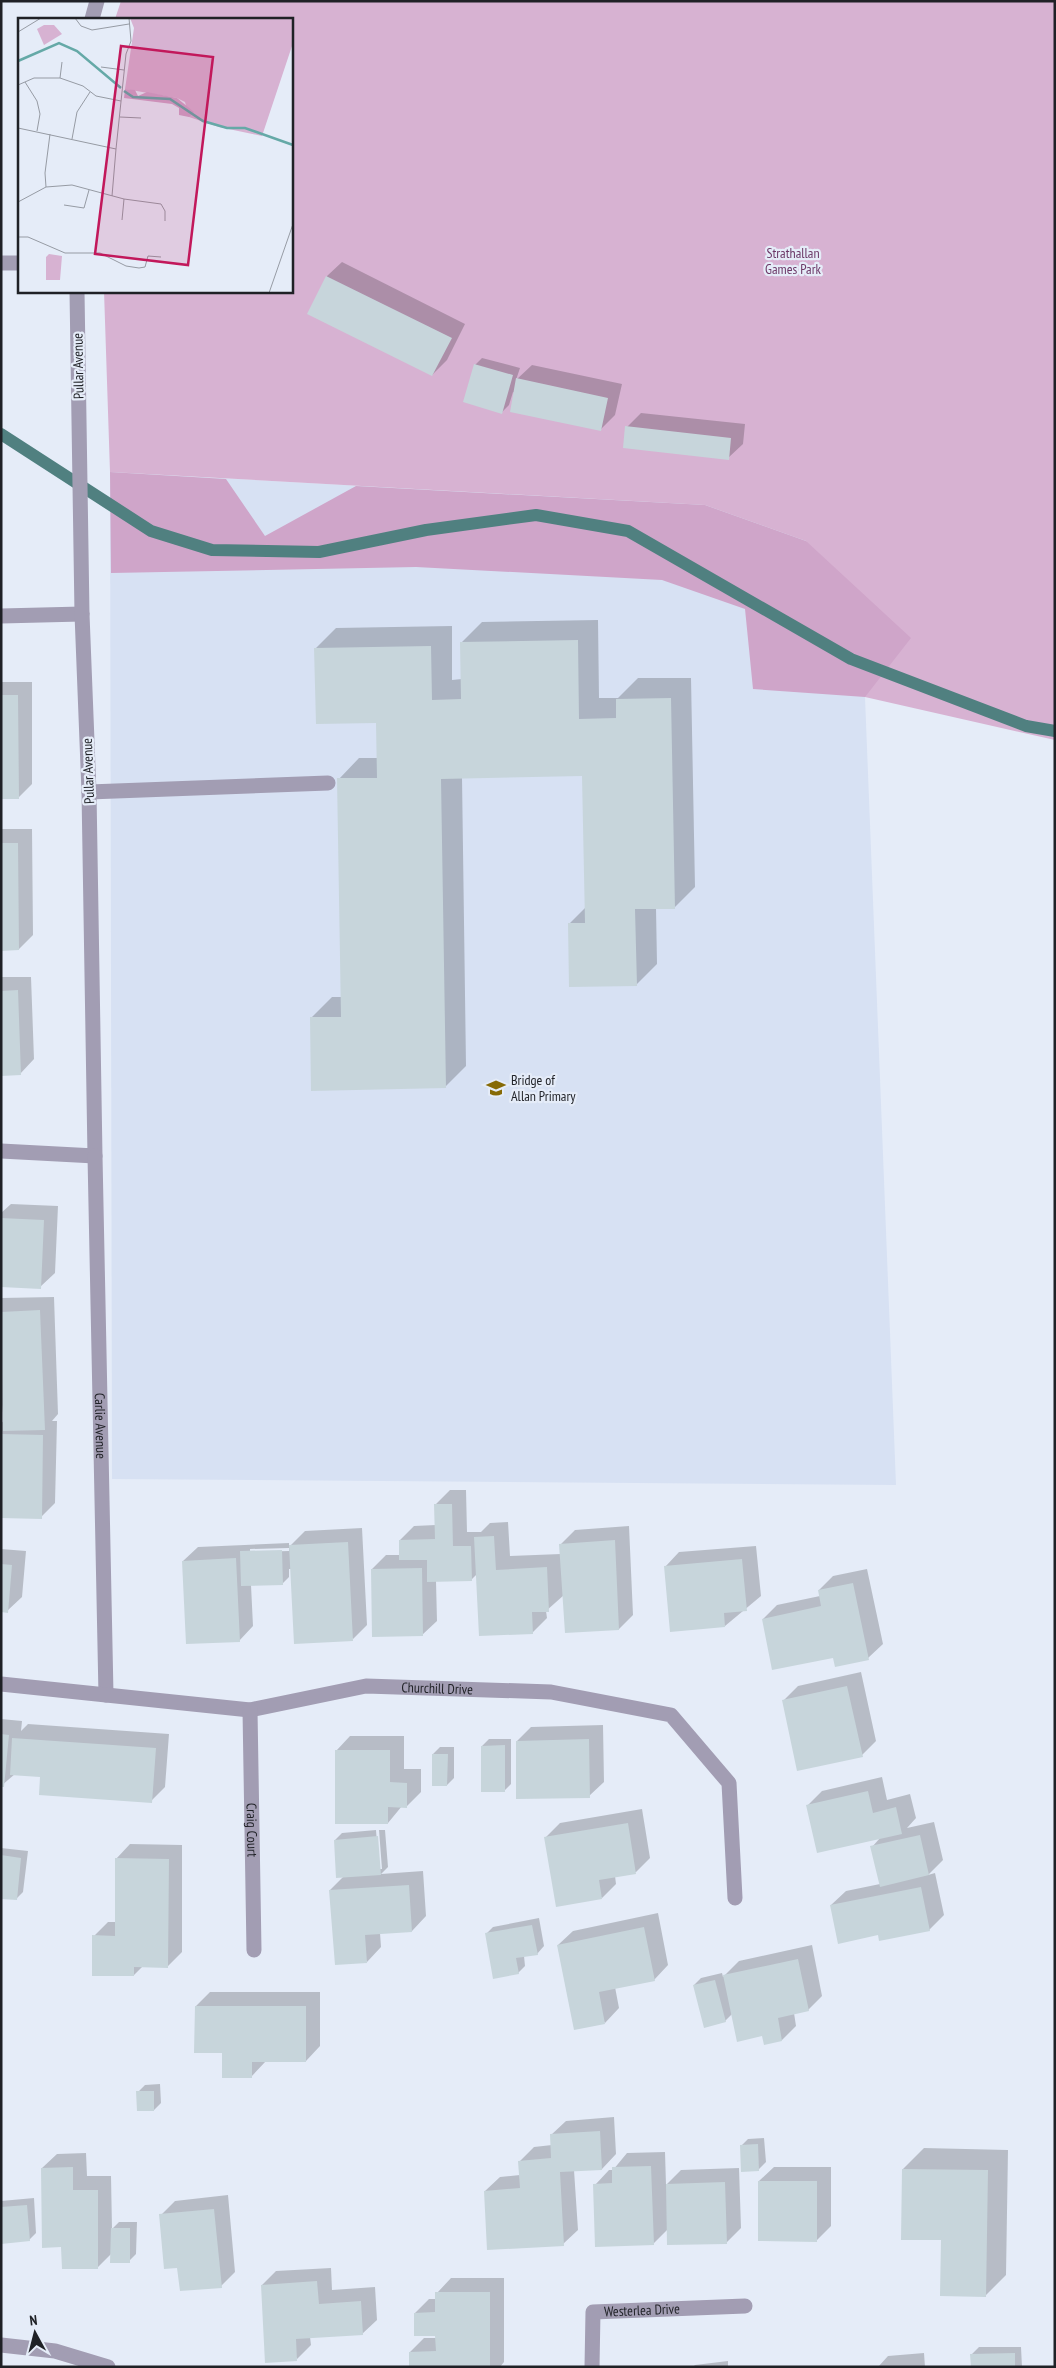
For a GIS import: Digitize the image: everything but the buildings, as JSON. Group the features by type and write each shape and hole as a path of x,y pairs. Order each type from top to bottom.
{"street":[{"path":"92,18 97,1"},
{"path":"1,263 18,263"},
{"name":"Pullar Avenue","path":"76,292 82,614 89,792 95,1156"},
{"path":"1,616 82,614"},
{"path":"89,792 328,783"},
{"path":"1,1151 95,1156"},
{"name":"Carlie Avenue","path":"95,1156 106,1695"},
{"name":"Churchill Drive","path":"1,1684 250,1710 366,1686 551,1692 671,1715 729,1783 735,1898"},
{"name":"Craig Court","path":"250,1710 254,1950"},
{"name":"Westerlea Drive","path":"592,2367 593,2312 745,2306"},
{"path":"1,2345 55,2351 108,2367"}],"shaded area":[{"name":"Bridge of Allan Primary","path":"110,472 705,505 806,541 865,697 896,1485 112,1479"},
{"path":"110,472 226,479 265,536 356,486 705,505 806,541 911,638 865,697 753,689 745,609 662,580 416,567 111,573"}],"green space":[{"name":"Strathallan Games Park","path":"121,1 1055,1 1055,740 865,697 806,541 705,505 110,472 104,292 292,292 292,18 115,18"}],"waterway":[{"path":"1,434 151,531 212,550 319,552 426,530 536,515 628,531 851,659 1026,726 1055,731"}],"place":[{"name":"Bridge of Allan Primary","path":"496,1088"}]}
